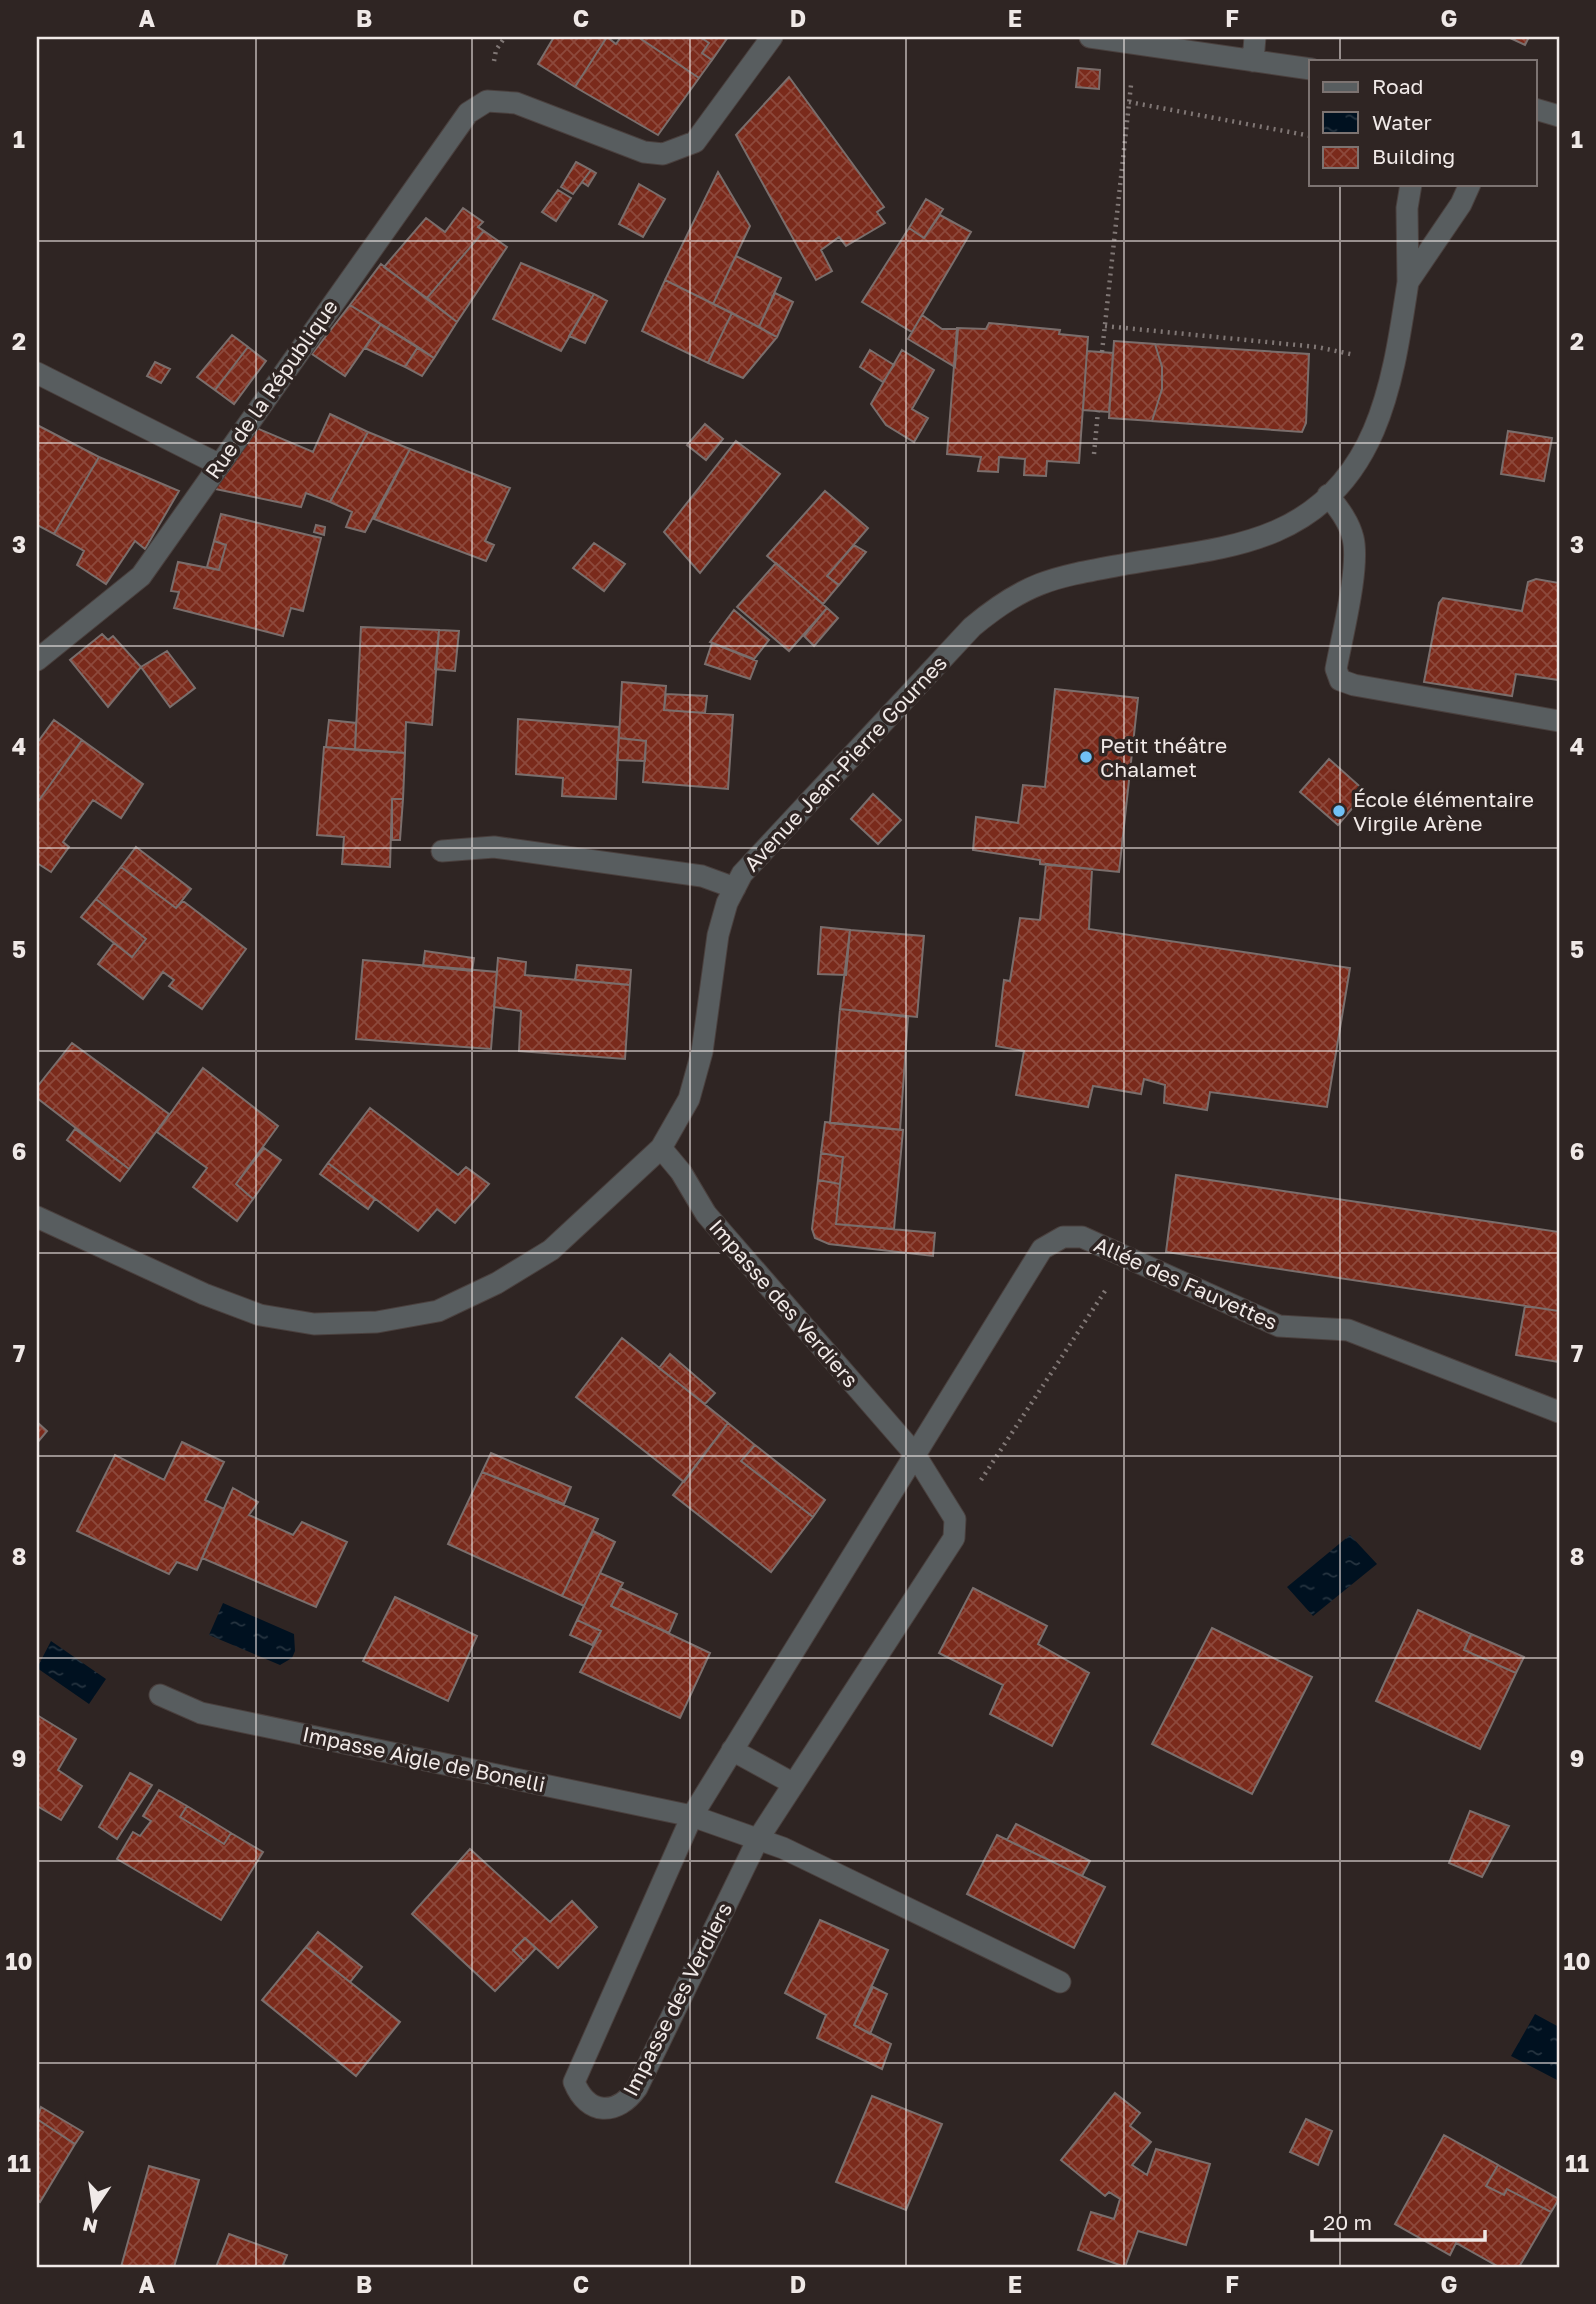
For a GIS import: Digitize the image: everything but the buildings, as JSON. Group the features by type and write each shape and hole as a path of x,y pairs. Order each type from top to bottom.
{"street":[{"name":"Rue de la République","path":"37,660 141,576 468,113 487,101 516,103 644,152 663,155 695,142 772,37"},
{"path":"1090,37 1309,69"},
{"path":"1253,61 1255,37"},
{"path":"1536,108 1559,116"},
{"name":"Avenue Jean-Pierre Gournes","path":"37,1217 204,1294 260,1315 314,1324 377,1322 438,1311 498,1283 551,1250 661,1148 689,1099 702,1052 718,935 727,903 742,874 963,636 999,604 1052,578 1225,546 1276,531 1311,512 1352,471 1379,423 1395,363 1408,282 1407,208 1411,186"},
{"name":"Avenue Jean-Pierre Gournes","path":"1408,282 1461,204 1469,186"},
{"path":"37,373 218,464"},
{"path":"1328,495 1346,520 1353,539 1355,558 1336,669 1340,680 1354,685 1559,721"},
{"path":"442,851 494,847 702,876 735,887"},
{"name":"Impasse des Verdiers","path":"661,1148 681,1172 706,1214 914,1454 955,1519 954,1538 758,1839 637,2088 625,2103 614,2109 600,2108 578,2093 574,2082 576,2073 692,1816 914,1454"},
{"name":"Allée des Fauvettes","path":"914,1454 1042,1249 1063,1237 1082,1237 1279,1326 1348,1330 1559,1412"},
{"name":"Impasse Aigle de Bonelli","path":"160,1695 201,1713 692,1816"},
{"path":"732,1750 794,1784"},
{"path":"692,1816 783,1848 1060,1982"}],"path":[{"path":"1102,352 1130,91"},
{"path":"1129,102 1309,136"},
{"path":"1105,326 1317,347 1362,357"},
{"path":"1094,454 1098,411"},
{"path":"955,1519 1127,1258"}],"water":[{"path":"1350,1535 1377,1564 1313,1616 1287,1587"},
{"path":"223,1603 294,1634 295,1651 292,1658 280,1665 209,1635"},
{"path":"51,1641 106,1679 89,1704 37,1668"},
{"path":"1535,2014 1559,2027 1559,2081 1511,2056"}],"place":[{"name":"Petit théâtre Chalamet","path":"1086,757"},
{"name":"École élémentaire Virgile Arène","path":"1339,811"}]}
